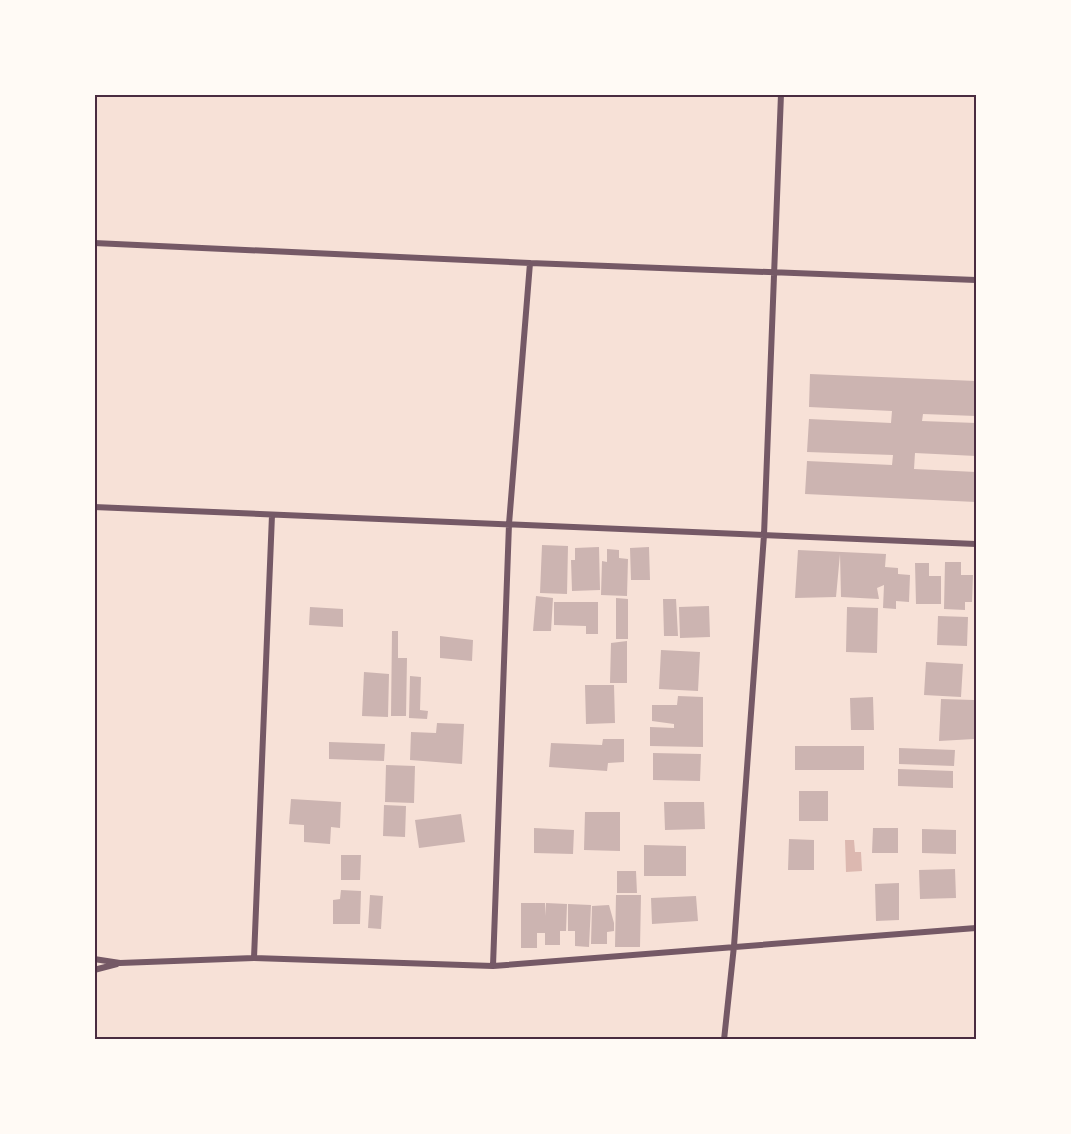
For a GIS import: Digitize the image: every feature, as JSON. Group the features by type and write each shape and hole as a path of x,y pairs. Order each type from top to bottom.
{"street":[{"path":"724,1040 734,946 764,535 781,94"},
{"path":"94,243 976,280"},
{"path":"494,966 509,525 530,263"},
{"path":"94,507 976,544"},
{"path":"254,958 272,515"},
{"path":"94,959 120,963 254,958 494,966 976,928"},
{"path":"94,970 120,963"}],"shaded area":[{"path":"845,840 854,840 855,852 861,852 862,871 846,872"}],"building":[{"path":"810,374 976,381 976,416 923,414 922,421 976,423 976,456 915,453 914,469 976,472 976,502 805,494 807,461 892,465 893,455 807,452 809,419 891,423 892,411 809,407"},
{"path":"542,545 568,546 567,594 540,593"},
{"path":"599,547 600,590 572,591 571,560 575,560 575,548"},
{"path":"649,547 650,580 631,580 630,548"},
{"path":"607,549 619,550 619,558 628,559 627,596 601,595 602,561 607,562"},
{"path":"798,550 886,554 885,567 898,568 898,574 910,575 909,602 896,601 896,609 883,608 884,585 877,588 879,599 841,597 840,554 836,597 795,598"},
{"path":"945,562 961,562 961,575 973,575 972,602 965,602 965,610 944,609"},
{"path":"915,563 929,563 929,576 941,576 941,604 916,604"},
{"path":"536,596 553,598 551,631 533,631"},
{"path":"616,598 628,599 628,639 616,639"},
{"path":"663,599 676,599 678,636 664,636"},
{"path":"554,602 598,602 598,634 586,634 586,626 554,625"},
{"path":"709,606 710,637 680,638 679,607"},
{"path":"310,607 343,609 343,627 309,625"},
{"path":"847,607 878,608 877,653 846,652"},
{"path":"938,616 968,617 967,646 937,645"},
{"path":"392,631 398,631 398,658 407,658 406,716 391,716"},
{"path":"440,636 473,640 472,661 440,658"},
{"path":"627,641 627,683 610,683 611,643"},
{"path":"661,650 700,652 698,691 659,689"},
{"path":"926,662 963,664 961,697 924,695"},
{"path":"364,672 389,674 388,717 362,716"},
{"path":"410,676 421,677 420,710 428,711 427,719 409,718"},
{"path":"585,685 614,685 615,723 586,724"},
{"path":"678,696 703,697 703,747 650,746 650,727 674,728 674,724 652,721 652,705 677,705"},
{"path":"873,697 874,730 851,730 850,698"},
{"path":"941,699 974,700 974,739 939,741"},
{"path":"437,723 464,724 462,764 410,760 411,732 436,733"},
{"path":"603,739 624,739 624,762 608,763 607,771 549,767 551,743 602,745"},
{"path":"329,742 385,744 384,761 329,759"},
{"path":"795,746 864,746 864,770 795,770"},
{"path":"899,748 955,750 954,766 899,764"},
{"path":"653,753 701,754 700,781 653,780"},
{"path":"386,765 415,766 414,803 385,802"},
{"path":"898,769 953,771 953,788 898,786"},
{"path":"799,791 828,791 828,821 799,821"},
{"path":"291,799 341,802 340,828 331,827 330,844 304,842 304,825 289,824"},
{"path":"664,802 704,802 705,829 665,830"},
{"path":"384,805 406,806 405,837 383,836"},
{"path":"585,812 620,812 620,851 584,850"},
{"path":"461,814 465,842 419,848 415,820"},
{"path":"534,828 574,830 573,854 534,853"},
{"path":"873,828 898,828 898,853 872,853"},
{"path":"922,829 956,830 956,854 922,853"},
{"path":"789,839 814,840 814,870 788,870"},
{"path":"644,845 686,846 686,876 644,876"},
{"path":"341,855 361,855 360,880 341,880"},
{"path":"955,869 956,898 920,899 919,870"},
{"path":"617,871 636,871 637,893 617,893"},
{"path":"899,883 899,920 876,921 875,884"},
{"path":"341,890 361,891 360,924 333,924 333,900 340,899"},
{"path":"370,895 383,896 381,929 368,928"},
{"path":"616,895 641,895 640,947 615,947"},
{"path":"696,896 698,921 652,924 651,898"},
{"path":"521,903 545,903 546,916 546,903 567,904 566,931 560,931 560,945 545,945 545,933 537,933 537,948 521,948"},
{"path":"568,904 591,905 589,947 575,946 575,931 568,931"},
{"path":"609,905 614,931 607,932 607,944 591,944 592,906"}]}
